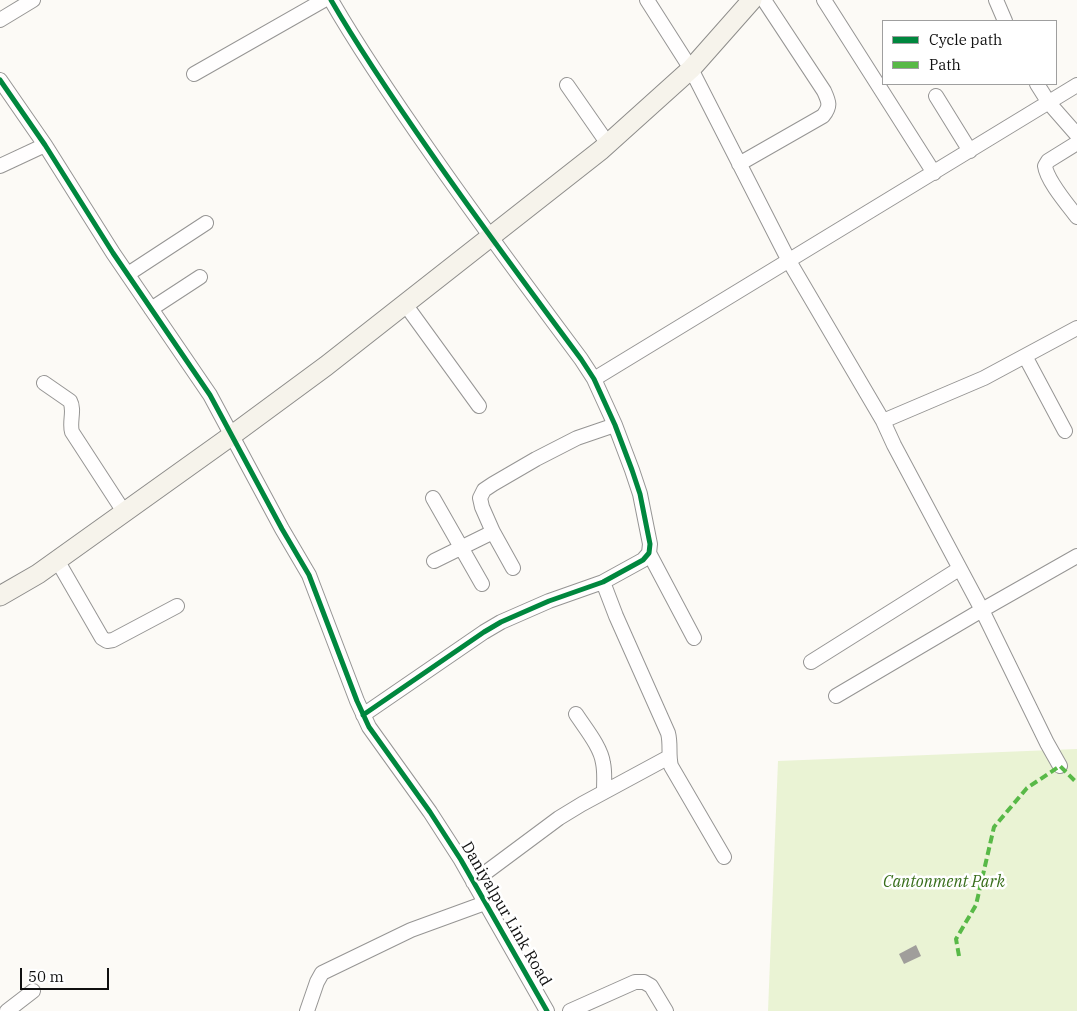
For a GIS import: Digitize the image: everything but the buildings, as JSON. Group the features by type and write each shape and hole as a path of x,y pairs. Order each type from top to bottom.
{"street":[{"path":"0,20 33,0"},
{"path":"194,74 324,0"},
{"path":"331,0 410,123 490,237 594,379 615,425 640,494 650,544 649,553 694,638"},
{"path":"648,0 691,69 789,261 883,420 894,445 982,610 1060,766"},
{"path":"0,596 38,574 326,366 608,144 691,69 752,0"},
{"path":"739,164 823,116 828,110 829,102 824,91 764,0"},
{"path":"824,0 934,173"},
{"path":"996,0 1005,20"},
{"name":"Daniyalpur Link Road","path":"0,80 210,395 309,575 369,727 430,812 474,882 547,1011"},
{"path":"567,85 608,144"},
{"path":"1038,85 1049,102 1077,135"},
{"path":"594,379 1077,85"},
{"path":"936,96 970,151"},
{"path":"1077,143 1048,161 1045,166 1051,180 1077,217"},
{"path":"0,166 45,145"},
{"path":"128,274 206,223"},
{"path":"151,309 200,277"},
{"path":"405,304 479,406"},
{"path":"883,420 984,378 1077,328"},
{"path":"1025,356 1065,431"},
{"path":"44,383 70,401 72,406 70,426 72,432 124,512"},
{"path":"513,568 493,532 482,507 480,498 484,490 536,459 577,438 615,425"},
{"path":"433,498 482,584"},
{"path":"434,561 493,532"},
{"path":"363,715 501,622 549,601 603,582 643,560 649,553"},
{"path":"836,696 1077,556"},
{"path":"57,560 102,638 107,641 113,640 177,606"},
{"path":"811,662 959,569"},
{"path":"603,582 616,616 668,733 671,766 724,858"},
{"path":"576,714 602,757 604,792"},
{"path":"474,882 559,818 669,757"},
{"path":"307,1011 322,973 411,930 485,903"},
{"path":"570,1011 635,982 644,982 651,986 666,1011"},
{"path":"7,1011 33,991"}],"green space":[{"name":"Cantonment Park","path":"1077,749 1077,1011 768,1011 778,761"}],"marked path":[{"path":"959,956 956,939 976,905 994,827 1027,788 1060,766 1077,783"}],"cycle path":[{"path":"331,0 368,60 420,137 594,379 615,425 632,470 640,494 650,544 649,553 643,560 603,582 549,601 501,622 363,715"},
{"path":"0,80 45,145 113,253 210,395 309,575 357,701 369,727 430,812 461,860 547,1011"}]}
